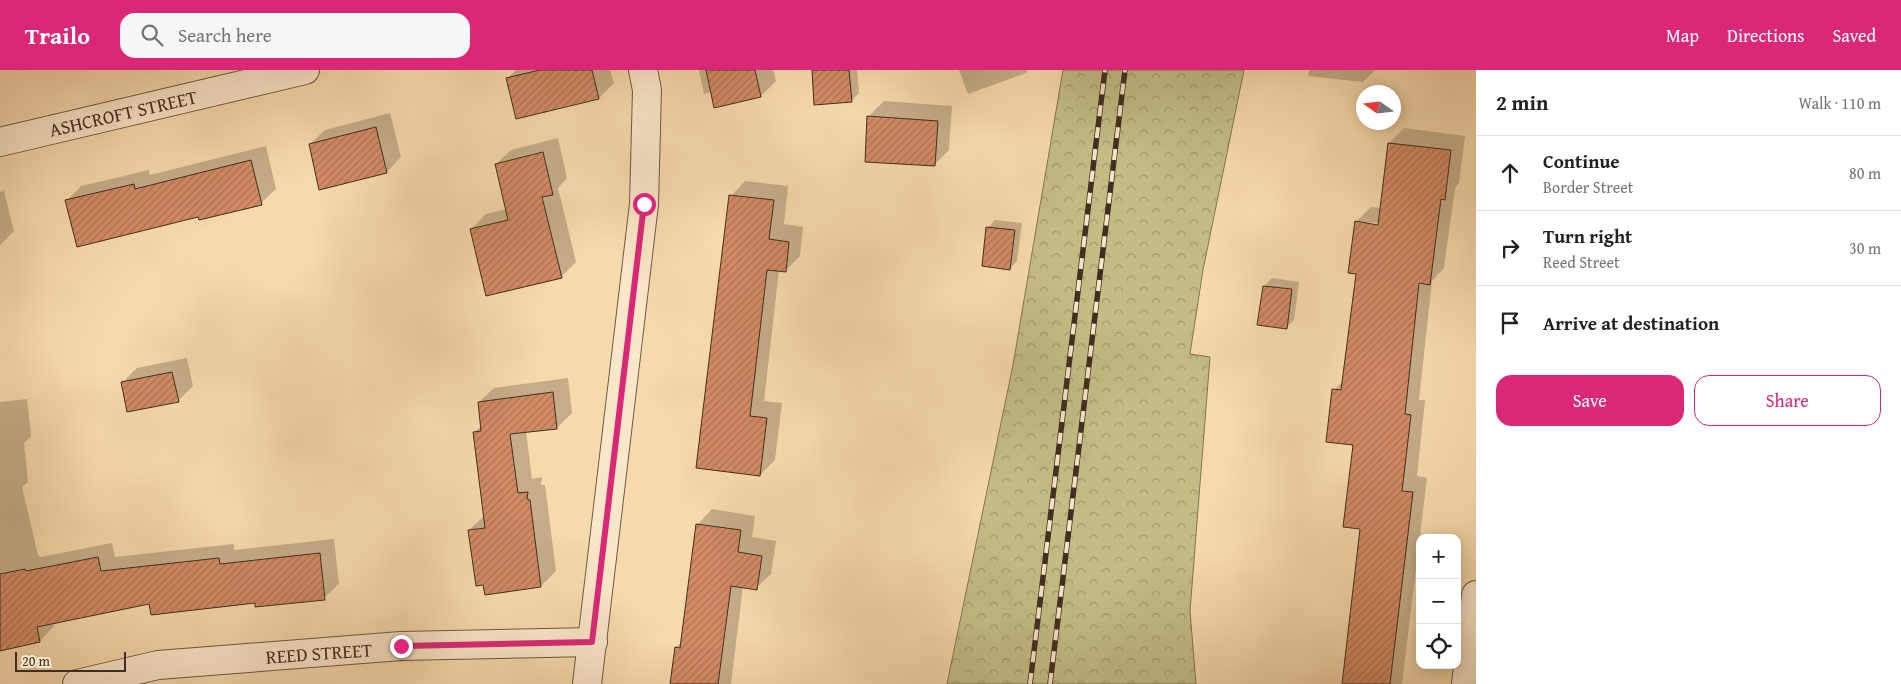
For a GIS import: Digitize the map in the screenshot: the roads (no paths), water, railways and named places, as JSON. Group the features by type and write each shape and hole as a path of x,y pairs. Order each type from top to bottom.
{"street":[{"name":"ASHCROFT STREET","path":"0,142 305,70"},
{"path":"587,684 644,204 647,90 643,70"},
{"path":"1466,684 1476,595"},
{"name":"REED STREET","path":"77,684 158,665 401,646 592,642"}],"railway":[{"path":"1030,684 1105,70"},
{"path":"1050,684 1125,70"}]}
